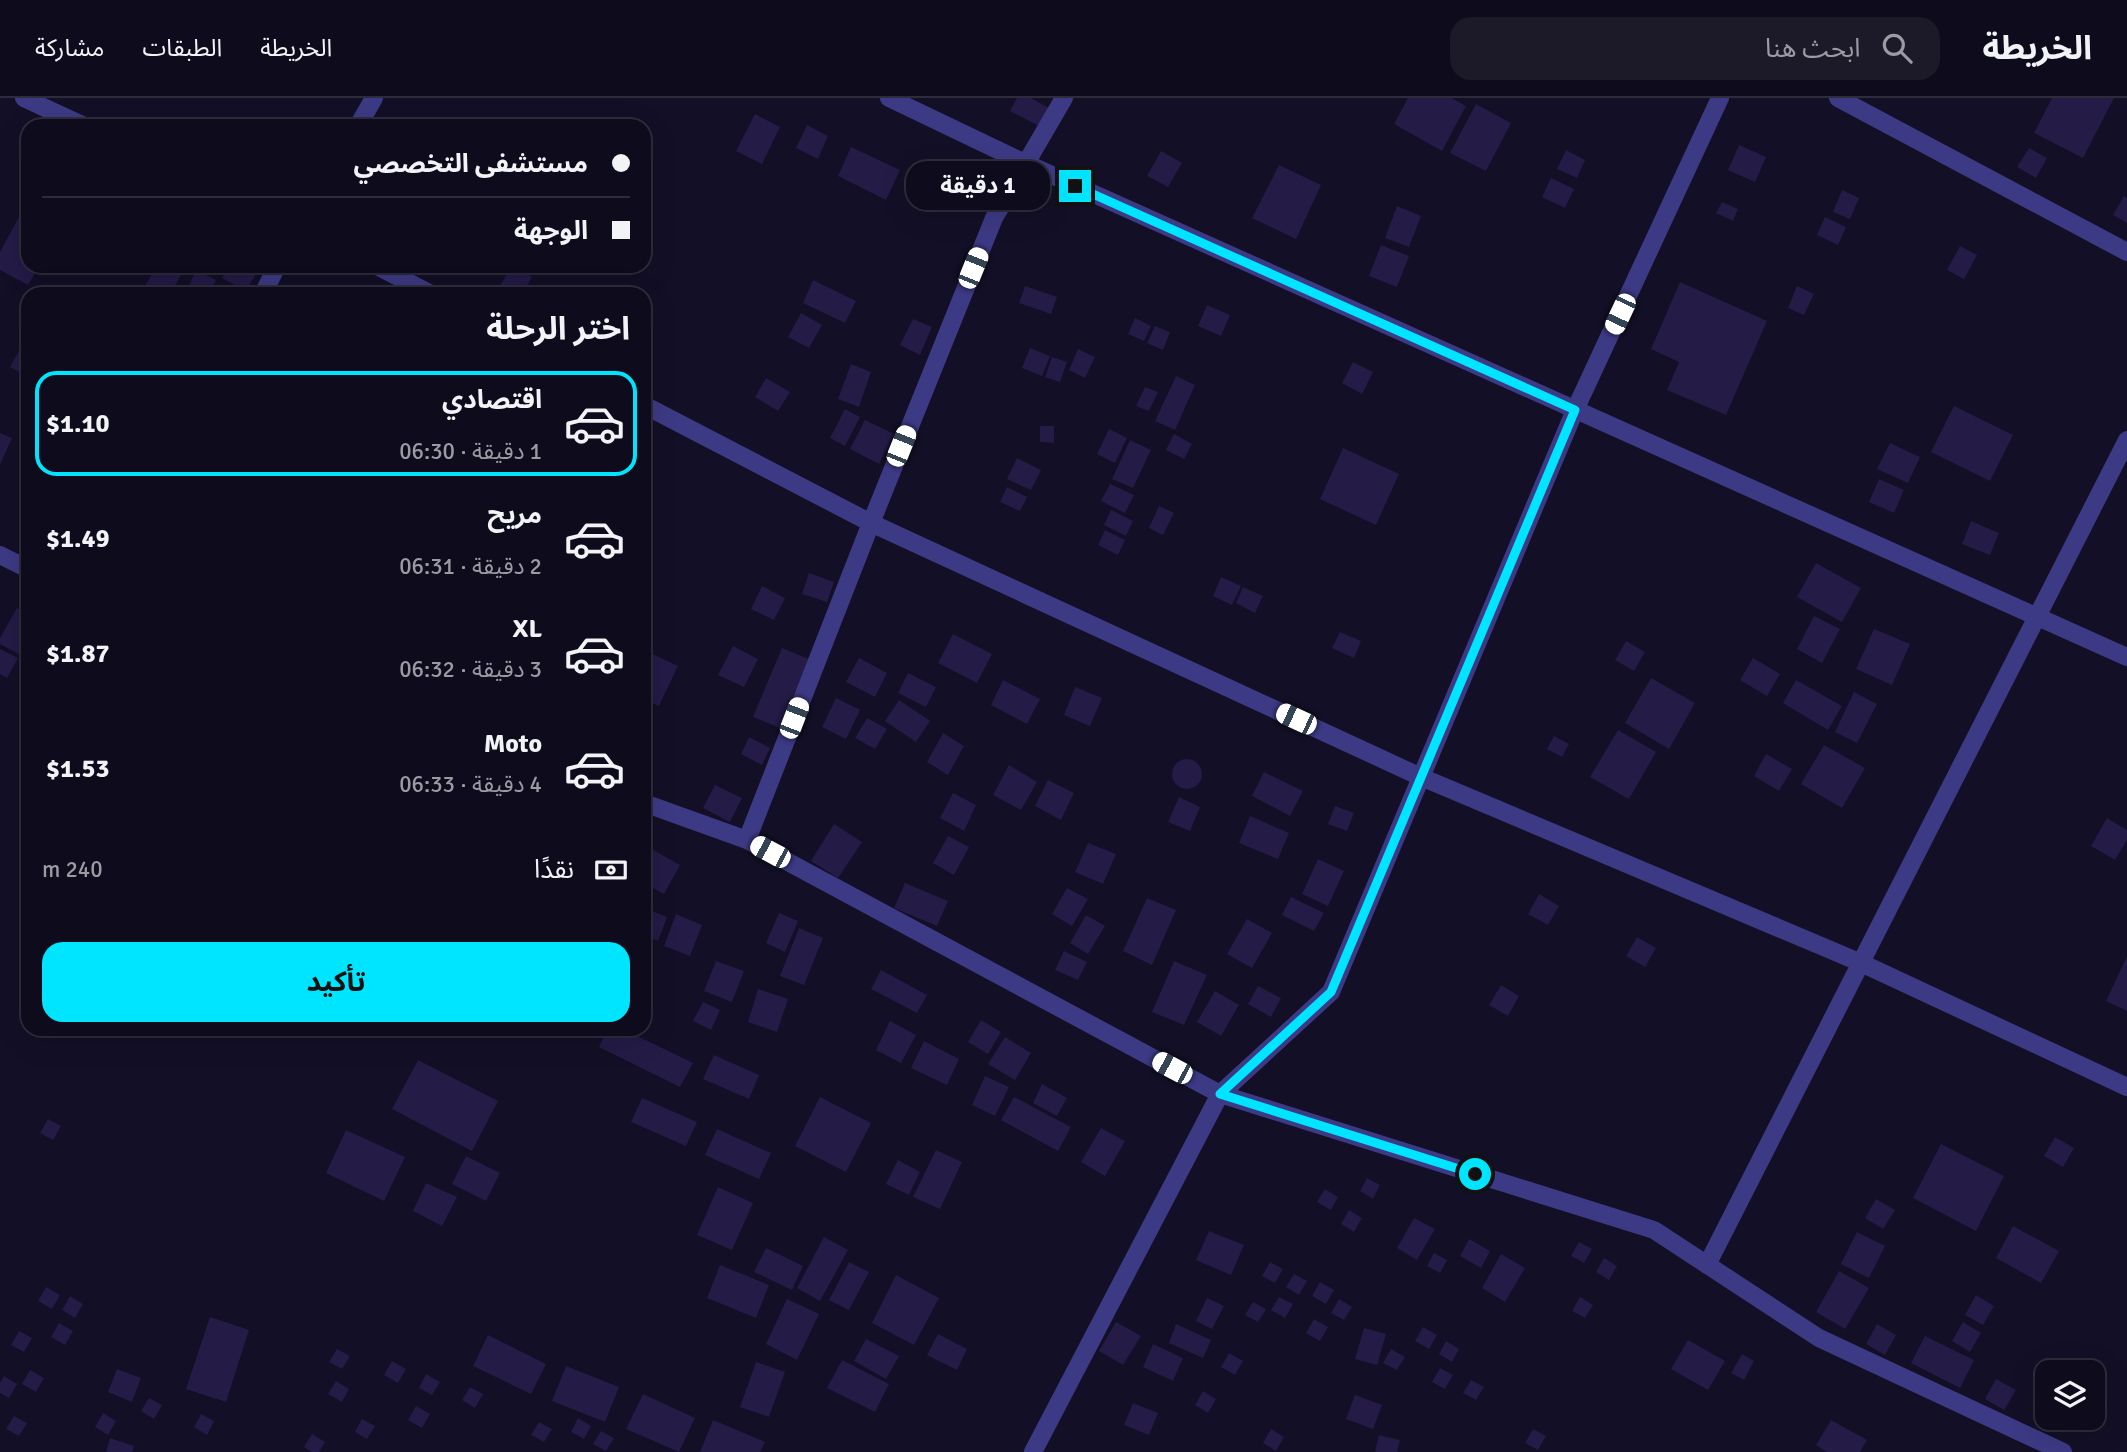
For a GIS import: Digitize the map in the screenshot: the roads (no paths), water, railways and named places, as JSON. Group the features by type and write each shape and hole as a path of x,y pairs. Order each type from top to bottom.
{"street":[{"path":"24,98 69,119"},
{"path":"362,119 374,98"},
{"path":"889,98 1025,163 2127,657"},
{"path":"747,840 870,523 994,218 1064,98"},
{"path":"1033,1452 1220,1094 1331,992 1575,410 1720,98"},
{"path":"1838,98 2127,252"},
{"path":"390,273 418,287"},
{"path":"651,409 870,523 1421,777 1859,962 2127,1087"},
{"path":"1707,1265 2127,440"},
{"path":"0,555 21,566"},
{"path":"651,806 747,840 1220,1094 1654,1230 1819,1338 2063,1452"}]}
